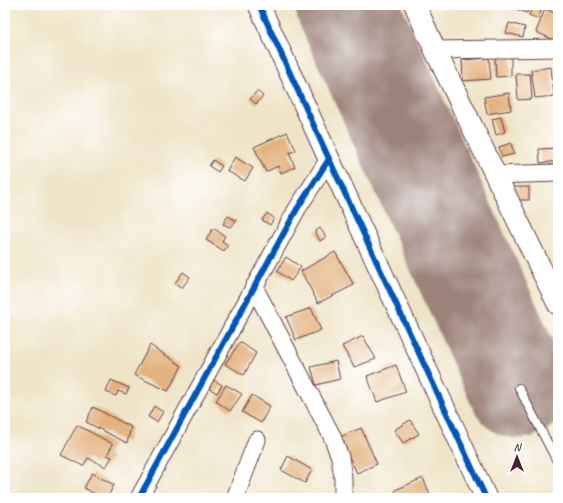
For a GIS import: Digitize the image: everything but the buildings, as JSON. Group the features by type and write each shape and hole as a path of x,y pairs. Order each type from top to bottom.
{"street":[{"path":"259,5 328,159 486,498"},
{"path":"415,5 435,50 558,304"},
{"path":"435,50 558,48"},
{"path":"139,498 297,209 328,159"},
{"path":"496,175 558,173"},
{"path":"254,287 332,436 340,457 343,478 343,498"},
{"path":"235,498 257,440"}],"lane":[{"path":"519,388 558,463"}],"runway":[{"path":"346,5 519,388"}],"cycle path":[{"path":"259,5 486,498"},
{"path":"139,498 297,209 329,159"}]}
